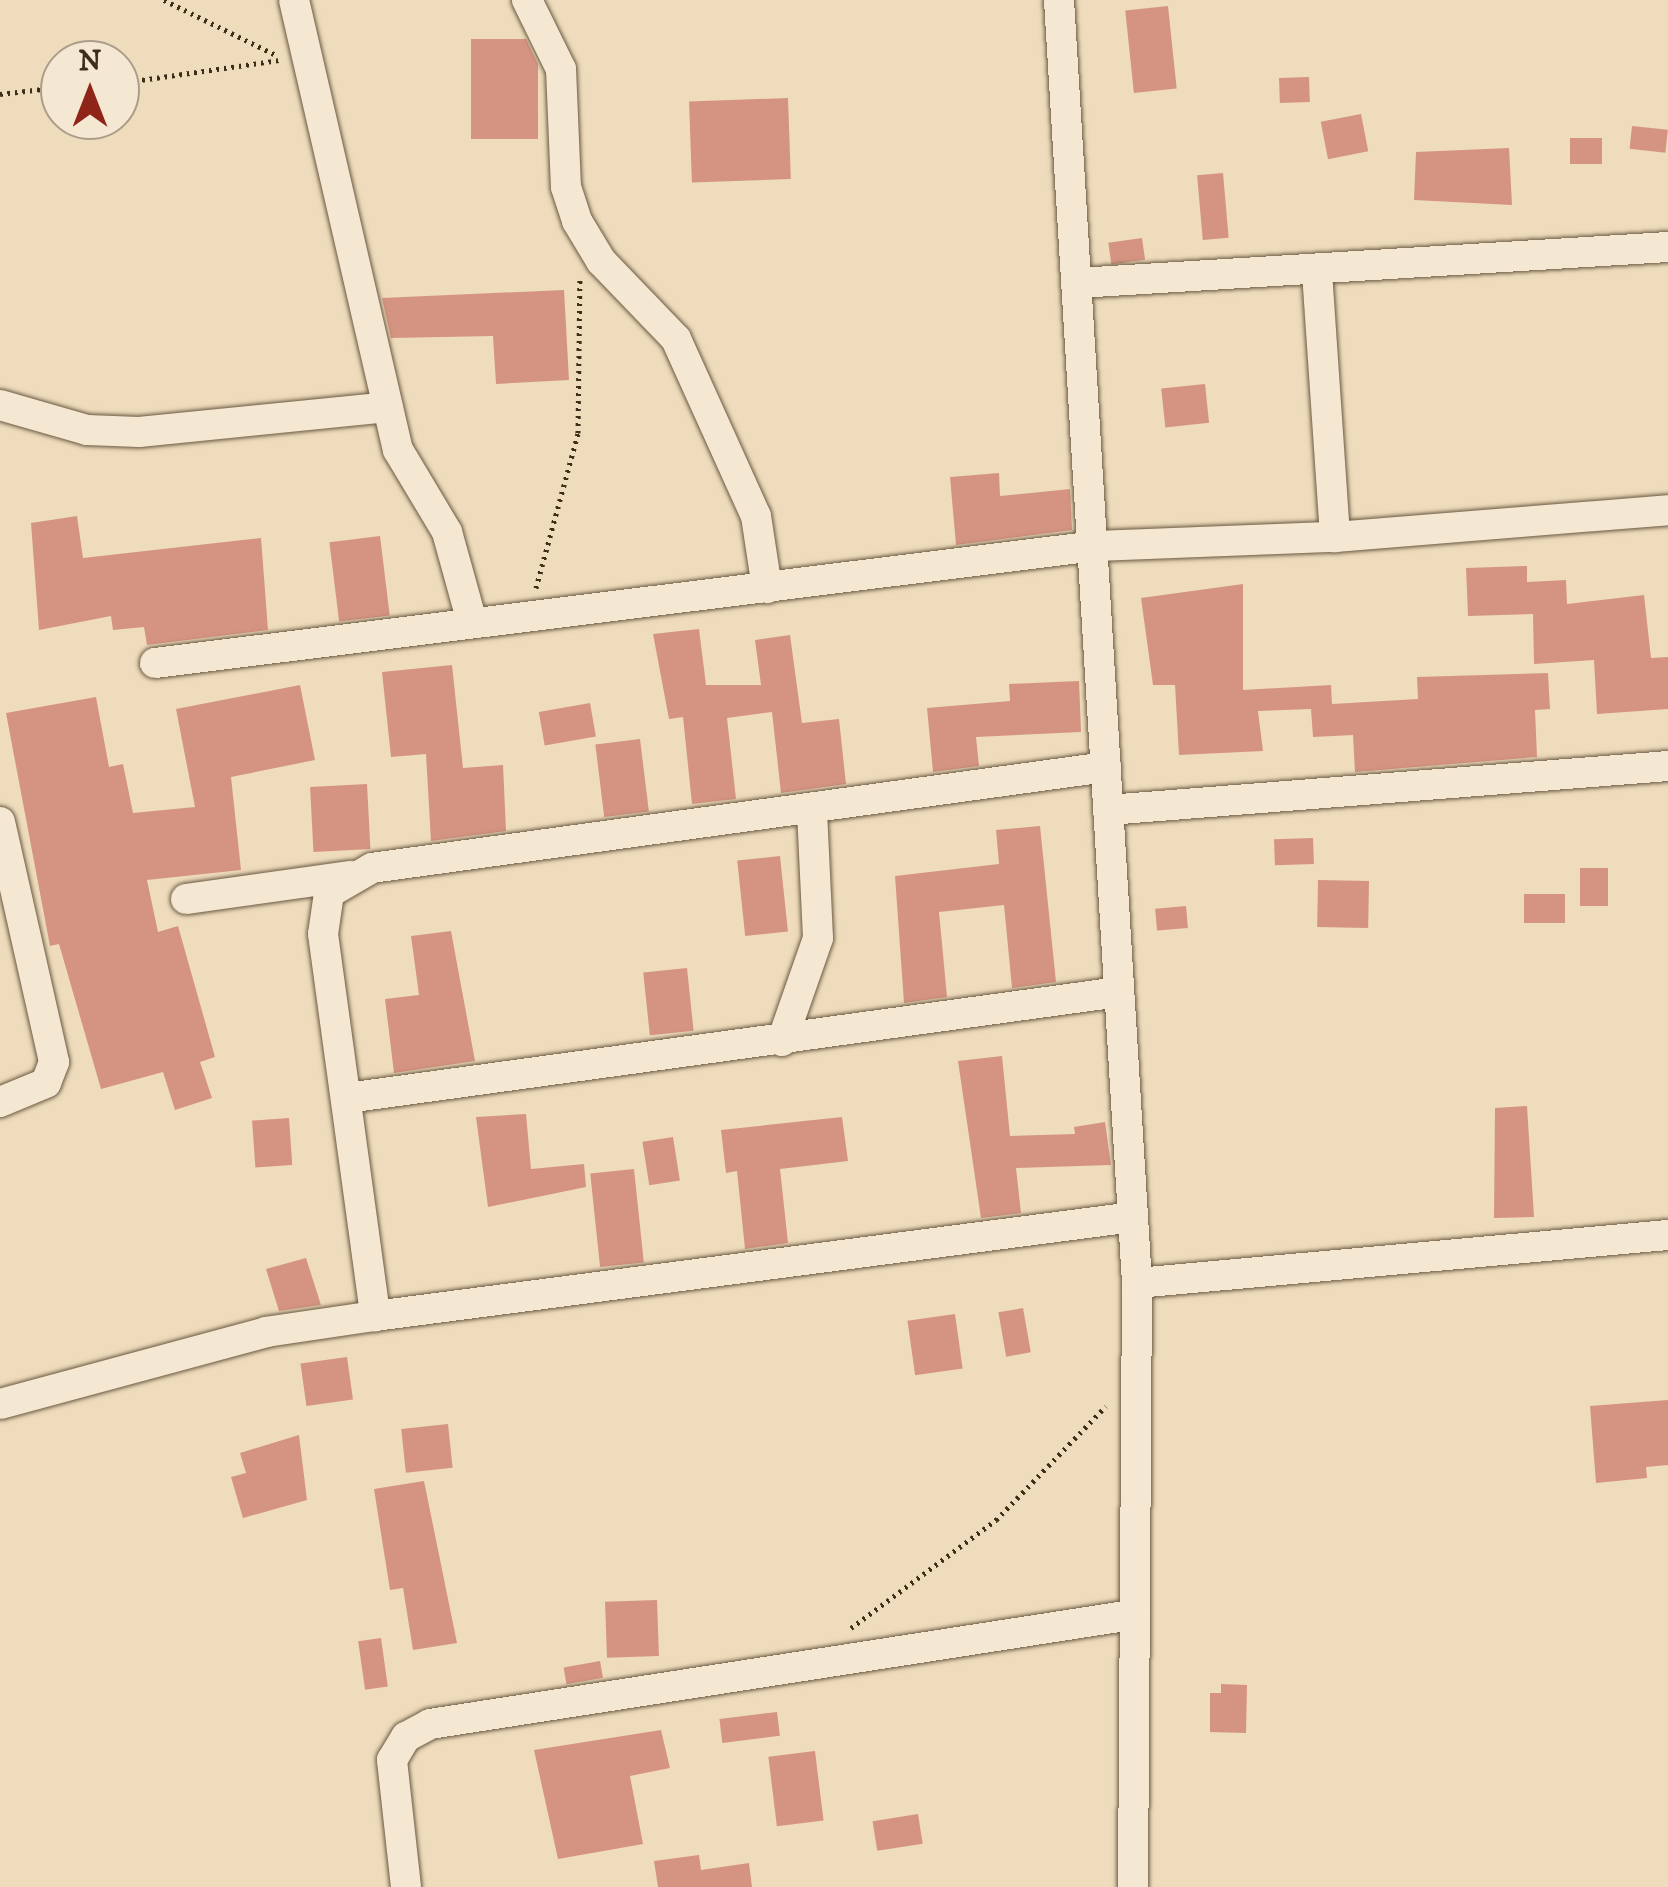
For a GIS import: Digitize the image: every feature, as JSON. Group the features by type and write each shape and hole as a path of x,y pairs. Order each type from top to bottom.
{"street":[{"path":"294,0 296,66 398,450 448,532 472,622"},
{"path":"527,0 561,69 566,186 577,221 601,260 676,339 756,516 767,588"},
{"path":"1059,0 1096,546 1137,1283 1133,1887"},
{"path":"1078,283 1317,272 1668,247"},
{"path":"1317,272 1336,537"},
{"path":"0,405 72,427 139,432 388,407"},
{"path":"155,663 1096,546 1336,537 1668,510"},
{"path":"1108,810 1668,766"},
{"path":"186,899 1106,767"},
{"path":"782,1042 818,938 822,890 812,811"},
{"path":"0,822 54,1050 46,1082 0,1102"},
{"path":"354,875 329,893 323,934 375,1316"},
{"path":"347,1098 782,1042 1119,992"},
{"path":"0,1404 266,1332 1133,1218"},
{"path":"1137,1283 1668,1235"},
{"path":"406,1887 392,1760 406,1737 430,1724 1132,1615"}],"path":[{"path":"164,0 296,66"},
{"path":"140,81 296,66"},
{"path":"0,94 40,90"},
{"path":"527,614 578,433 577,221"},
{"path":"843,1634 996,1520 1054,1467 1135,1370"}],"building":[{"path":"1168,6 1177,89 1134,93 1125,10"},
{"path":"471,39 526,39 538,64 538,139 471,139"},
{"path":"1309,77 1310,102 1280,103 1279,78"},
{"path":"788,98 791,179 692,182 689,101"},
{"path":"1361,114 1368,151 1328,159 1321,122"},
{"path":"1632,126 1668,130 1665,153 1630,149"},
{"path":"1570,138 1602,138 1602,164 1570,164"},
{"path":"1509,148 1512,205 1414,200 1416,152"},
{"path":"1223,173 1229,238 1203,240 1197,175"},
{"path":"1142,238 1145,260 1111,265 1108,243"},
{"path":"564,290 569,380 496,384 493,336 391,338 382,298"},
{"path":"1205,384 1209,423 1165,427 1161,389"},
{"path":"999,473 1000,496 1070,489 1072,530 956,545 950,477"},
{"path":"77,516 83,558 261,538 268,630 147,645 144,627 113,630 111,616 39,630 31,523"},
{"path":"380,536 390,615 339,622 329,542"},
{"path":"1527,566 1527,582 1566,580 1567,604 1644,595 1651,658 1668,657 1668,709 1597,714 1594,660 1534,664 1533,614 1468,616 1466,568"},
{"path":"1243,584 1243,690 1331,685 1332,704 1418,699 1417,677 1548,673 1550,709 1535,710 1537,757 1355,772 1353,735 1313,737 1311,709 1258,711 1263,751 1179,755 1175,685 1153,685 1141,598"},
{"path":"699,629 706,685 761,685 755,640 790,635 802,723 839,719 846,784 781,793 772,712 727,718 736,799 692,804 683,717 669,719 653,634"},
{"path":"452,665 463,768 503,765 506,831 431,841 426,754 391,757 382,672"},
{"path":"1079,681 1081,732 976,737 979,766 933,772 927,708 1010,701 1009,684"},
{"path":"300,685 315,760 231,777 241,870 147,880 158,932 178,926 215,1057 200,1062 212,1098 175,1110 163,1072 101,1089 59,944 50,946 6,713 96,697 109,767 123,764 133,813 195,807 176,709"},
{"path":"590,703 596,736 545,746 539,712"},
{"path":"640,739 649,811 604,817 595,744"},
{"path":"367,784 370,849 313,852 310,787"},
{"path":"1040,826 1056,982 1012,988 1004,905 939,912 947,997 904,1003 895,876 999,864 996,830"},
{"path":"1313,838 1314,864 1275,865 1274,839"},
{"path":"780,856 788,932 745,936 737,860"},
{"path":"1580,868 1608,868 1608,906 1580,906"},
{"path":"1318,880 1369,881 1368,928 1317,927"},
{"path":"1524,894 1565,894 1565,923 1524,923"},
{"path":"1186,906 1188,928 1157,931 1155,909"},
{"path":"451,931 475,1061 394,1073 385,999 419,995 411,936"},
{"path":"687,968 694,1031 650,1035 643,973"},
{"path":"1002,1056 1010,1136 1075,1134 1074,1127 1105,1122 1111,1165 1016,1168 1021,1213 981,1218 958,1061"},
{"path":"1527,1106 1534,1217 1494,1218 1495,1108"},
{"path":"526,1114 531,1169 584,1164 586,1187 488,1207 476,1117"},
{"path":"842,1117 848,1161 780,1169 788,1243 745,1249 737,1171 726,1173 721,1130"},
{"path":"289,1118 292,1165 255,1167 252,1121"},
{"path":"673,1137 680,1180 649,1185 642,1142"},
{"path":"634,1169 644,1262 600,1267 590,1174"},
{"path":"306,1258 321,1305 279,1311 266,1269"},
{"path":"1023,1308 1031,1352 1006,1357 998,1312"},
{"path":"955,1314 963,1368 915,1375 907,1321"},
{"path":"347,1357 353,1400 306,1406 300,1364"},
{"path":"1668,1400 1668,1465 1646,1467 1647,1478 1596,1483 1590,1406"},
{"path":"448,1424 453,1468 406,1473 401,1429"},
{"path":"299,1435 307,1500 243,1518 231,1477 246,1473 240,1453"},
{"path":"424,1481 457,1643 413,1650 403,1588 390,1590 374,1489"},
{"path":"657,1600 659,1656 607,1658 605,1602"},
{"path":"381,1638 388,1687 365,1690 358,1641"},
{"path":"600,1661 603,1678 567,1684 564,1667"},
{"path":"1221,1684 1247,1685 1246,1733 1210,1732 1210,1693 1221,1693"},
{"path":"777,1712 780,1736 722,1743 719,1719"},
{"path":"661,1730 670,1768 630,1776 643,1844 558,1859 534,1750"},
{"path":"815,1751 824,1820 777,1826 768,1757"},
{"path":"918,1814 923,1844 877,1851 873,1821"},
{"path":"699,1855 701,1870 749,1863 752,1887 658,1887 654,1861"}]}
